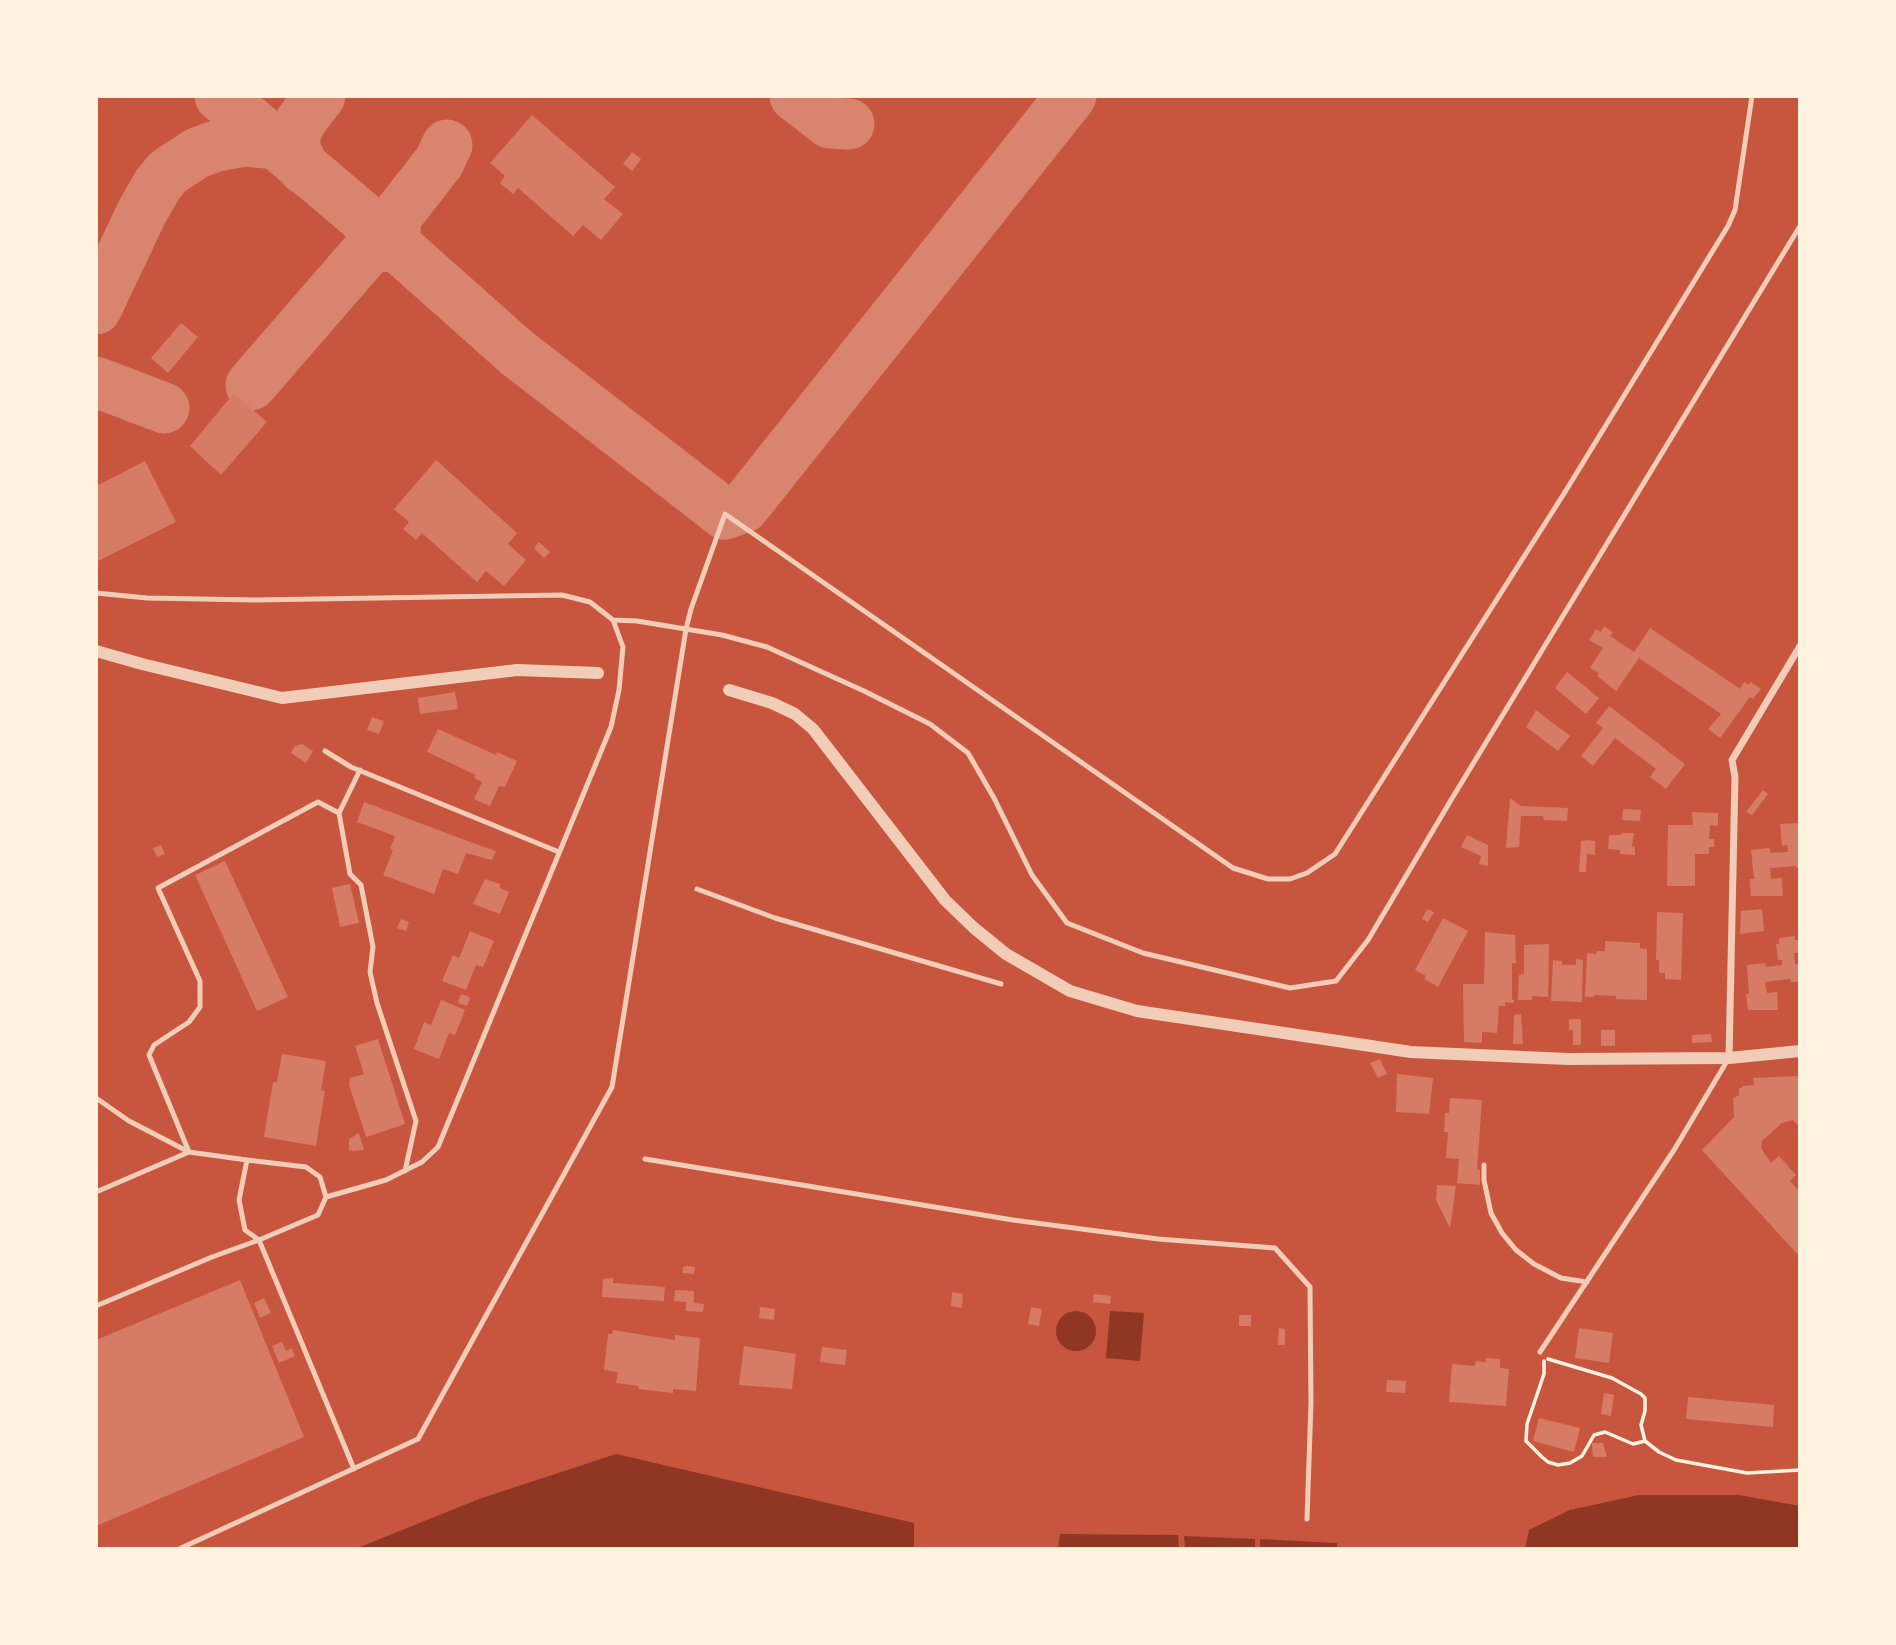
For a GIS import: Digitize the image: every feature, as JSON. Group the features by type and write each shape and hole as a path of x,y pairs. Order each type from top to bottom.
{"street":[{"path":"1729,1058 1735,777 1732,760 1800,646"},
{"path":"96,651 282,698 517,670 598,673"},
{"path":"729,690 772,703 795,714 813,729 945,900 1006,954 1070,991 1137,1011 1411,1052 1568,1059 1729,1058 1800,1051"}],"lane":[{"path":"179,1549 418,1439 612,1087 686,629 725,514 1233,868 1268,879 1290,879 1307,873 1335,854 1566,492 1728,226 1735,210 1752,96"},
{"path":"613,620 637,621 722,635 767,647 930,724 968,753 994,798 1032,875 1067,923 1143,953 1290,988 1336,981 1368,940 1800,226"},
{"path":"96,593 147,598 255,600 562,595 590,602 613,620 623,647 620,690 611,727 438,1147 422,1163 386,1180 326,1197"},
{"path":"325,751 360,770 559,852"},
{"path":"360,770 339,813 350,874 361,886 373,947 370,972 377,1003 416,1121 405,1171"},
{"path":"189,1152 149,1055 154,1045 189,1022 200,1007 200,981 158,888 318,802 339,813"},
{"path":"697,889 775,918 1001,984"},
{"path":"1540,1352 1674,1150 1729,1058"},
{"path":"96,1098 129,1121 189,1152 306,1167 320,1177 326,1197 318,1215 96,1306"},
{"path":"96,1192 189,1152"},
{"path":"645,1159 1013,1220 1158,1238 1275,1248 1310,1287 1311,1403 1307,1519"},
{"path":"247,1160 239,1200 245,1230 260,1240 354,1469"},
{"path":"1484,1165 1484,1180 1491,1213 1516,1250 1534,1264 1561,1278 1587,1282"}],"path":[{"path":"1645,1441 1633,1444 1605,1432 1594,1435 1582,1456 1570,1463 1558,1465 1548,1462 1530,1448 1526,1441 1527,1424 1544,1374 1544,1357 1551,1362 1612,1378 1641,1394 1645,1398 1641,1425 1645,1441 1659,1452 1686,1463 1747,1473 1800,1470"}],"shaded area":[{"path":"1076,1311 1084,1312 1090,1317 1095,1323 1095,1339 1090,1345 1084,1350 1076,1351 1068,1350 1062,1345 1057,1339 1056,1331 1057,1323 1062,1317 1068,1312"},
{"path":"1110,1311 1144,1313 1140,1361 1106,1358"},
{"path":"616,1454 914,1523 914,1549 355,1549 479,1499"},
{"path":"1639,1495 1739,1495 1800,1506 1800,1549 1525,1549 1529,1530 1570,1510"},
{"path":"1060,1534 1178,1535 1179,1549 1058,1549"},
{"path":"1184,1536 1255,1539 1255,1549 1185,1549"},
{"path":"1260,1539 1337,1543 1337,1549 1260,1549"}],"building":[{"path":"532,115 615,187 604,199 623,214 601,240 583,225 573,236 518,188 513,194 500,183 505,176 490,163"},
{"path":"632,152 641,159 632,171 623,164"},
{"path":"181,323 198,337 168,373 151,358"},
{"path":"234,393 267,422 221,475 190,446"},
{"path":"436,460 517,533 508,544 526,560 504,586 486,571 477,582 422,533 416,540 403,529 409,522 394,509"},
{"path":"145,461 176,522 96,562 96,486"},
{"path":"539,542 550,552 544,558 534,548"},
{"path":"1604,626 1613,632 1610,636 1634,652 1650,628 1740,689 1744,682 1748,685 1751,682 1761,689 1753,699 1750,697 1720,738 1708,729 1721,714 1639,658 1616,691 1597,676 1599,673 1590,668 1603,648 1589,640 1596,629 1601,632"},
{"path":"1567,672 1599,698 1586,714 1555,688"},
{"path":"455,692 458,709 420,714 418,698"},
{"path":"1609,706 1685,764 1666,789 1650,777 1656,769 1615,738 1593,766 1581,756 1603,728 1596,723"},
{"path":"1536,710 1570,736 1558,751 1526,727"},
{"path":"372,717 384,721 379,734 367,730"},
{"path":"438,729 496,755 497,752 517,761 505,787 499,786 490,806 474,799 482,782 474,778 476,775 427,752"},
{"path":"302,744 313,751 306,763 291,753 295,746"},
{"path":"1763,790 1768,794 1752,815 1746,812"},
{"path":"1510,798 1521,806 1568,808 1567,821 1544,820 1543,816 1521,816 1519,847 1506,848"},
{"path":"364,802 496,851 492,860 466,853 458,874 443,869 434,894 383,875 393,850 390,849 395,836 357,822"},
{"path":"1623,809 1641,810 1640,821 1622,820"},
{"path":"1692,812 1718,813 1718,826 1710,825 1709,839 1714,839 1714,847 1709,847 1709,854 1695,854 1695,886 1667,886 1668,825 1693,825"},
{"path":"1798,823 1800,868 1770,868 1771,879 1782,878 1783,896 1751,896 1750,879 1754,879 1751,850 1770,848 1770,853 1788,852 1787,845 1782,846 1780,824"},
{"path":"1634,833 1632,846 1635,847 1635,855 1620,854 1620,850 1608,849 1609,835"},
{"path":"1467,835 1488,845 1488,866 1479,864 1481,856 1461,847"},
{"path":"1581,841 1595,841 1595,855 1587,854 1586,872 1579,872"},
{"path":"161,845 165,854 157,857 153,848"},
{"path":"225,861 288,997 257,1011 195,875"},
{"path":"485,879 500,884 500,888 509,892 500,914 473,904"},
{"path":"350,884 359,923 340,927 332,888"},
{"path":"1427,909 1434,912 1428,922 1422,919"},
{"path":"1762,909 1764,931 1740,934 1741,911"},
{"path":"1657,912 1683,913 1681,980 1665,979 1665,973 1659,973 1659,960 1656,960"},
{"path":"1443,918 1468,931 1438,987 1415,970"},
{"path":"401,919 409,922 406,931 397,928"},
{"path":"470,931 494,941 483,967 476,965 466,990 442,981 453,955 459,958"},
{"path":"1485,932 1515,935 1516,963 1512,963 1514,1003 1505,1002 1505,1006 1499,1006 1497,1033 1482,1032 1482,1043 1464,1042 1463,984 1484,984"},
{"path":"1795,936 1795,940 1800,940 1800,953 1794,953 1795,964 1800,964 1800,982 1791,982 1790,979 1765,982 1767,993 1777,992 1778,1010 1748,1010 1747,965 1782,965 1782,960 1778,960 1776,944 1779,944 1779,938"},
{"path":"1605,941 1640,943 1640,948 1647,949 1647,1000 1616,999 1616,996 1585,997 1587,953 1605,951"},
{"path":"1549,944 1548,997 1532,996 1532,1000 1518,1000 1519,975 1524,974 1524,945"},
{"path":"1576,959 1583,960 1582,1002 1551,1001 1553,960 1562,961 1562,965 1576,965"},
{"path":"461,994 470,997 467,1006 458,1003"},
{"path":"441,1000 465,1010 455,1035 449,1033 439,1059 414,1049 424,1022 431,1025"},
{"path":"1521,1014 1523,1044 1513,1044 1514,1015"},
{"path":"1569,1019 1581,1019 1581,1045 1573,1045 1573,1030 1569,1030"},
{"path":"1601,1030 1615,1030 1615,1046 1601,1046"},
{"path":"1711,1034 1712,1042 1692,1043 1692,1035"},
{"path":"378,1039 405,1124 366,1137 349,1085 350,1078 364,1074 355,1046"},
{"path":"282,1054 326,1061 321,1090 325,1091 316,1146 264,1137 273,1082 277,1082"},
{"path":"1380,1059 1387,1074 1378,1078 1370,1063"},
{"path":"1397,1074 1433,1078 1429,1114 1396,1112"},
{"path":"1800,1076 1800,1128 1793,1120 1782,1123 1762,1141 1761,1148 1771,1163 1779,1156 1796,1175 1790,1181 1800,1192 1800,1257 1702,1150 1734,1117 1733,1098 1739,1095 1739,1088 1754,1085 1753,1078"},
{"path":"1450,1098 1482,1100 1477,1169 1480,1170 1480,1185 1457,1183 1459,1159 1446,1158 1448,1132 1444,1132 1445,1113 1449,1113"},
{"path":"359,1133 364,1150 349,1150 349,1139"},
{"path":"1437,1185 1456,1186 1450,1228 1436,1200"},
{"path":"683,1267 695,1267 694,1274 682,1273"},
{"path":"613,1278 613,1283 665,1287 664,1301 602,1297 603,1279"},
{"path":"240,1280 304,1437 96,1526 96,1340"},
{"path":"675,1290 694,1291 694,1303 704,1304 703,1312 686,1311 686,1302 674,1301"},
{"path":"952,1292 963,1294 962,1308 951,1306"},
{"path":"1094,1294 1111,1296 1110,1304 1093,1302"},
{"path":"264,1298 271,1313 260,1318 254,1303"},
{"path":"760,1307 775,1309 774,1320 759,1318"},
{"path":"1031,1307 1042,1309 1039,1326 1028,1324"},
{"path":"1239,1315 1251,1315 1251,1326 1239,1326"},
{"path":"1279,1328 1285,1329 1285,1345 1278,1345"},
{"path":"1579,1328 1613,1333 1609,1363 1575,1358"},
{"path":"613,1330 675,1340 675,1335 700,1338 696,1391 673,1389 673,1393 638,1389 639,1386 616,1383 618,1372 604,1370 608,1334 612,1334"},
{"path":"282,1342 286,1351 292,1348 295,1356 279,1363 272,1346"},
{"path":"744,1346 796,1354 792,1389 739,1385"},
{"path":"822,1347 847,1350 845,1365 820,1362"},
{"path":"1486,1358 1500,1359 1500,1368 1509,1369 1506,1406 1449,1402 1452,1364 1475,1366 1476,1361 1486,1362"},
{"path":"1387,1380 1406,1381 1405,1393 1386,1392"},
{"path":"1604,1393 1614,1395 1611,1416 1601,1414"},
{"path":"1688,1397 1774,1405 1773,1427 1686,1419"},
{"path":"1539,1418 1580,1428 1574,1452 1533,1441"},
{"path":"1592,1443 1603,1443 1607,1457 1593,1457"}],"taxiway":[{"path":"220,96 399,248 516,352 725,514 744,507 1071,96"},
{"path":"304,169 295,149 295,135 300,122 320,96"},
{"path":"795,96 830,123 849,124"},
{"path":"96,309 142,212 168,172 197,153 216,146 245,141 274,144"},
{"path":"399,248 395,237 396,217 439,162 447,145"},
{"path":"251,385 368,250 377,245 399,248"},
{"path":"96,382 164,408"}]}
